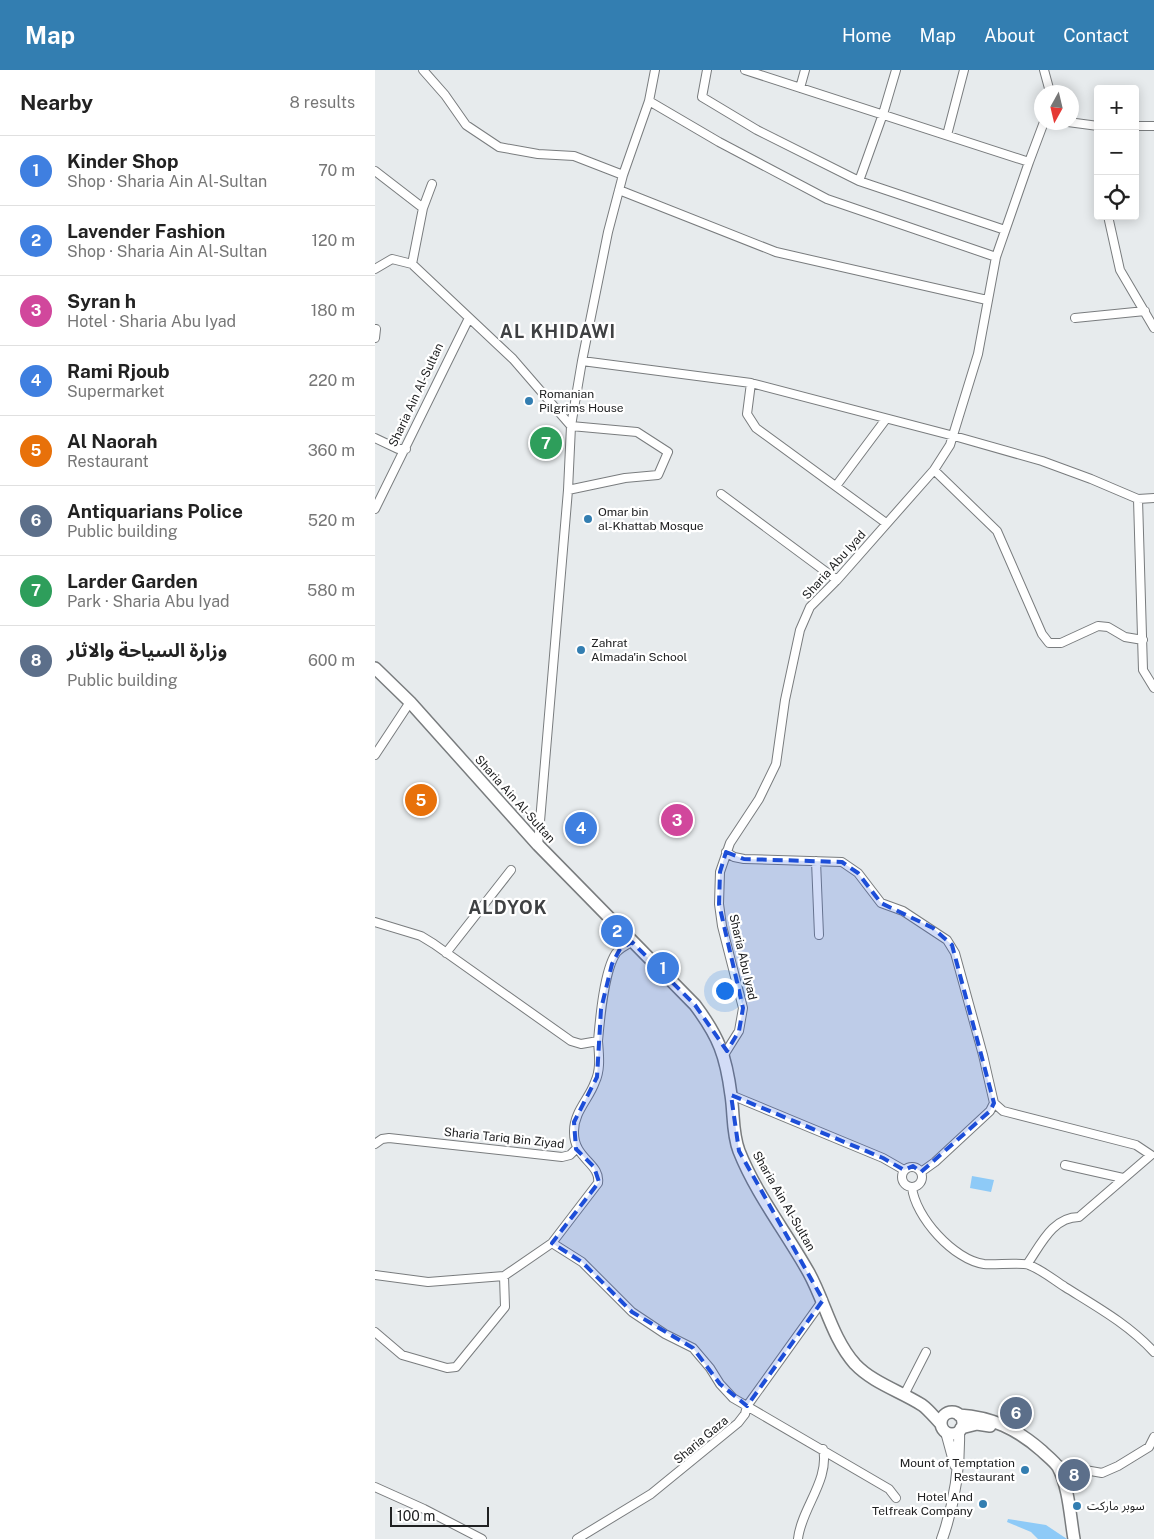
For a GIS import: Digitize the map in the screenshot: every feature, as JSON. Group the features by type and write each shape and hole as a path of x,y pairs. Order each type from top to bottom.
{"main road":[{"name":"Sharia Ain Al-Sultan","path":"375,668 410,702 538,845 695,1005 718,1038 724,1055 731,1096 734,1132 739,1151 754,1181 823,1300 837,1336 855,1364 866,1375 924,1406 944,1428"},
{"name":"Sharia Ain Al-Sultan","path":"904,1395 954,1414 977,1416 1013,1428 1057,1465"},
{"path":"954,1414 963,1421 960,1430 953,1434 944,1428 943,1418 954,1414"},
{"name":"Sharia Ain Al-Sultan","path":"960,1430 977,1424 987,1425 1027,1439"},
{"path":"1057,1465 1066,1494 1074,1539"}],"street":[{"path":"423,70 445,95 466,126 499,147 538,154 574,156 623,175"},
{"path":"538,845 568,490 571,426 582,361 619,190 649,101 655,70"},
{"path":"707,70 702,97 801,153 859,181 1005,230"},
{"path":"745,70 1029,162"},
{"path":"800,88 805,70"},
{"path":"859,181 883,114 896,70"},
{"path":"947,135 964,70"},
{"path":"1043,70 1047,85"},
{"path":"649,101 719,142 827,199 996,257"},
{"path":"1079,123 1094,125"},
{"path":"1139,126 1154,126"},
{"name":"Sharia Abu Iyad","path":"724,1055 739,1031 743,1008 720,914 720,872 726,852 759,799 776,764 788,683 804,618 810,607 837,580 933,470 954,436 978,354 996,257 1041,130"},
{"path":"375,171 423,208"},
{"path":"412,264 423,208 432,184"},
{"path":"619,190 776,252 987,300"},
{"path":"1109,220 1120,270 1154,328"},
{"path":"375,269 392,259 412,264 513,359 571,426 637,432 668,452 658,475 625,478 568,490"},
{"path":"1075,318 1145,311"},
{"name":"Sharia Ain Al-Sultan","path":"375,509 406,449 463,326 469,318"},
{"path":"375,338 376,329"},
{"path":"582,361 751,383 954,436 1042,462 1091,479 1138,499 1154,498"},
{"path":"751,383 746,408 749,420 756,428 886,523"},
{"path":"836,486 886,419"},
{"path":"375,438 398,449 406,449"},
{"path":"933,470 997,531 1043,634 1049,643 1061,644 1098,626 1107,627 1125,637 1143,640"},
{"path":"721,494 837,580"},
{"path":"1138,499 1143,670 1154,688"},
{"path":"375,755 410,702"},
{"path":"726,852 733,857 744,859 842,862 849,865 858,873 881,903 903,911 933,928 951,946 983,1055 994,1104 1003,1111 1136,1145 1151,1154 1079,1217 1069,1217 1053,1228 1028,1263"},
{"path":"816,861 819,936"},
{"path":"446,953 511,870"},
{"path":"375,922 421,936 571,1041 581,1044 598,1041"},
{"name":"Sharia Tariq Bin Ziyad","path":"375,1144 381,1139 389,1138 562,1157 569,1155 576,1148 574,1122 597,1077 601,1009 611,964 620,949 632,942"},
{"path":"731,1096 883,1158 904,1170"},
{"path":"921,1172 935,1162 990,1111 994,1104"},
{"path":"375,1275 428,1282 504,1276 552,1244 598,1183 599,1176 594,1167 576,1148"},
{"path":"1065,1165 1123,1178"},
{"path":"912,1187 903,1182 904,1170 913,1166 921,1172"},
{"path":"912,1187 921,1182 921,1172"},
{"path":"912,1187 913,1196 926,1219 946,1243 963,1256 973,1261 998,1265 1028,1263 1124,1323 1154,1352"},
{"path":"552,1244 582,1262 633,1312 665,1334 693,1348 733,1398 889,1489 896,1498"},
{"path":"375,1332 402,1355 447,1368 456,1367 505,1307 504,1276"},
{"name":"Sharia Gaza","path":"577,1539 606,1520 632,1507 677,1474 738,1423 745,1414 747,1406 823,1300"},
{"path":"904,1395 926,1352"},
{"path":"944,1428 955,1460 955,1479"},
{"path":"942,1539 949,1521 960,1458 960,1430"},
{"path":"1057,1465 1102,1473 1151,1450 1154,1436"},
{"path":"798,1539 800,1528 824,1466 823,1449"},
{"path":"375,1487 425,1509 482,1539"}],"highlighted area":[{"path":"726,852 744,859 842,862 858,873 881,903 933,928 952,945 994,1103 990,1111 921,1172 913,1166 904,1170 883,1158 731,1095 739,1151 823,1300 747,1406 720,1384 693,1348 632,1312 582,1262 552,1243 599,1182 594,1167 576,1149 574,1122 597,1077 601,1009 612,964 620,949 632,942 695,1005 727,1051 739,1031 743,1008 719,904 720,872"}],"shaded area":[{"path":"972,1176 994,1180 991,1192 970,1188"},
{"path":"1008,1519 1046,1525 1067,1539 1038,1539 1031,1532 1007,1522"}],"place":[{"name":"Romanian Pilgrims House","path":"529,401"},
{"name":"Larder Garden","path":"546,443"},
{"name":"Omar bin al-Khattab Mosque","path":"588,519"},
{"name":"Zahrat Almada'in School","path":"581,650"},
{"name":"Al Naorah","path":"421,800"},
{"name":"Syran h","path":"677,820"},
{"name":"Rami Rjoub","path":"581,828"},
{"name":"Lavender Fashion","path":"617,931"},
{"name":"Kinder Shop","path":"663,968"},
{"name":"Antiquarians Police","path":"1016,1413"},
{"name":"Mount of Temptation Restaurant","path":"1025,1470"},
{"name":"وزارة السياحة والاثار","path":"1074,1475"},
{"name":"Hotel And Telfreak Company","path":"983,1504"},
{"name":"سوبر ماركت","path":"1077,1506"}],"district":[{"name":"AL KHIDAWI","path":"558,332"},
{"name":"ALDYOK","path":"508,908"}]}
